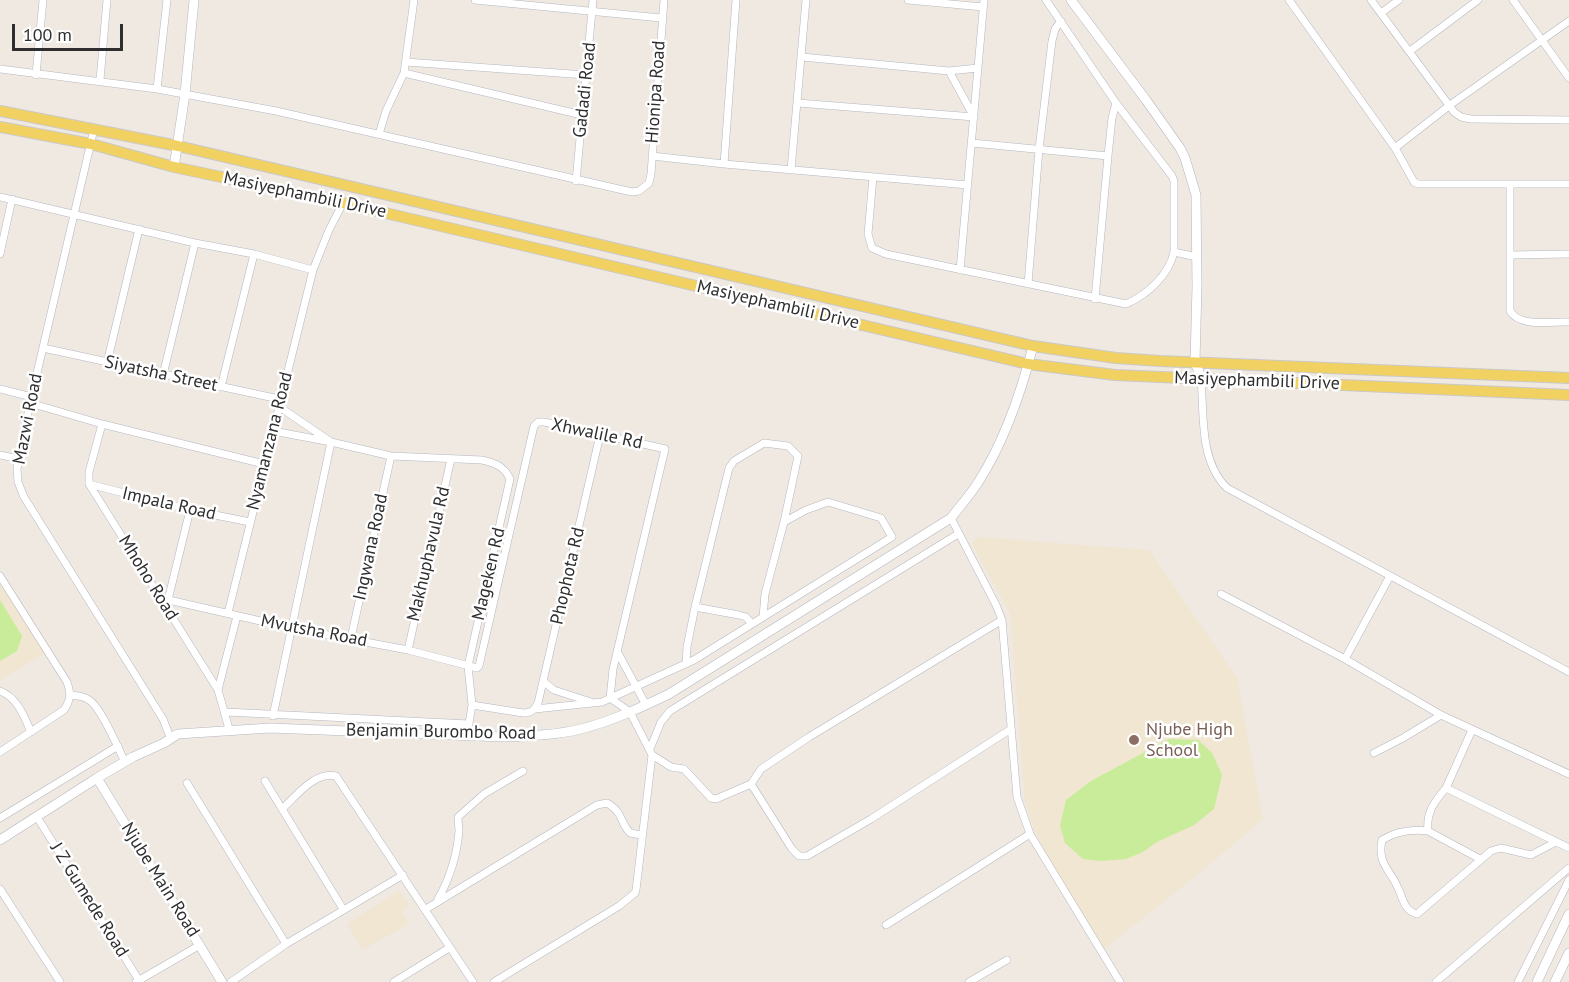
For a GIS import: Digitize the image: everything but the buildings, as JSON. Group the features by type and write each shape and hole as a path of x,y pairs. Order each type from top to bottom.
{"main road":[{"name":"Masiyephambili Drive","path":"0,111 178,146 1033,346 1116,358 1569,378"},
{"name":"Masiyephambili Drive","path":"0,127 91,144 174,167 343,203 1028,364 1115,375 1569,395"}],"street":[{"path":"36,75 43,0"},
{"path":"100,80 107,0"},
{"path":"157,89 166,0"},
{"path":"174,167 185,94 194,0"},
{"path":"379,134 386,111 404,73 414,0"},
{"path":"475,0 661,18"},
{"name":"Gadadi Road","path":"576,181 593,0"},
{"name":"Hionipa Road","path":"576,181 632,192 639,191 649,183 664,0"},
{"path":"724,164 736,0"},
{"path":"791,170 806,0"},
{"path":"908,0 984,3 960,270"},
{"path":"873,177 868,234 872,248 886,255 1126,304 1158,281 1172,262 1174,252 1174,181 1116,103 1047,0"},
{"path":"1071,0 1180,148 1193,182 1196,195 1197,257 1195,362 1201,377 1206,448 1219,481 1227,488 1569,672"},
{"path":"1289,0 1395,148 1411,177 1418,184 1569,184"},
{"path":"1371,0 1454,112 1461,117 1569,120"},
{"path":"1381,13 1399,0"},
{"path":"1410,51 1478,0"},
{"path":"1512,0 1569,78"},
{"path":"1028,284 1039,149 1052,41 1055,29 1061,21"},
{"path":"1395,148 1450,105 1569,21"},
{"path":"802,57 949,71 978,68"},
{"path":"406,62 586,75"},
{"path":"0,69 36,75 100,80 276,111 576,181"},
{"path":"949,71 974,117"},
{"path":"404,73 582,115"},
{"path":"798,103 974,117"},
{"path":"1095,298 1112,118 1116,103"},
{"name":"Mazwi Road","path":"94,129 42,348 17,475 20,490 163,719 170,736 178,734"},
{"path":"972,143 1108,156"},
{"path":"652,156 968,185"},
{"path":"1510,185 1508,305 1513,315 1521,321 1569,322"},
{"path":"0,197 195,243 254,254 313,270"},
{"path":"0,254 12,200"},
{"name":"Nyamanzana Road","path":"228,613 313,270 343,203"},
{"path":"107,363 139,229"},
{"path":"163,375 195,243"},
{"path":"1174,252 1197,257"},
{"path":"221,387 254,254"},
{"path":"1510,255 1569,254"},
{"name":"Benjamin Burombo Road","path":"0,840 97,778 178,734 270,728 505,737 580,729 646,705 669,694 951,518 979,481 997,449 1016,405 1033,346"},
{"name":"Siyatsha Street","path":"42,348 279,402"},
{"path":"0,389 102,424 264,464"},
{"path":"279,402 331,442"},
{"name":"Xhwalile Rd","path":"468,666 474,668 479,666 534,426 538,422 544,422 665,449 610,683 610,698"},
{"path":"89,484 89,472 102,424"},
{"path":"273,430 390,456 451,459"},
{"name":"Phophota Rd","path":"532,711 544,682 600,435"},
{"path":"273,716 331,442"},
{"path":"686,664 695,607 730,465 764,443 788,446 798,456 765,594 763,617"},
{"path":"0,455 19,459"},
{"name":"Ingwana Road","path":"351,638 390,456"},
{"name":"Mageken Rd","path":"451,459 482,460 497,464 510,479 468,666 472,705 467,736"},
{"name":"Makhuphavula Rd","path":"408,650 451,459"},
{"name":"Impala Road","path":"89,484 190,510 250,522"},
{"name":"Mhoho Road","path":"89,484 218,690 229,729"},
{"path":"472,705 514,713 596,703 610,698 702,656 892,537 881,518 828,502 806,510 784,522"},
{"path":"168,600 190,510"},
{"path":"951,518 1002,620 1017,797 1030,834 1117,981"},
{"path":"494,982 589,926 635,893 651,752 660,722 670,711 958,534"},
{"path":"0,576 66,682 71,695 64,710 0,752"},
{"path":"1345,659 1390,576"},
{"path":"1221,594 1345,659 1441,715 1569,774"},
{"name":"Mvutsha Road","path":"160,598 291,628 408,650 468,666"},
{"path":"695,607 746,617 752,624"},
{"path":"218,690 237,616"},
{"path":"610,698 630,712 651,752 670,766 684,769 711,798 716,799 751,784 761,769 809,737 1002,620"},
{"path":"618,653 646,705"},
{"path":"544,682 554,690 596,703"},
{"path":"0,692 10,695 22,712 31,732"},
{"path":"71,695 93,702 125,762"},
{"path":"226,712 469,724"},
{"path":"1374,753 1441,715"},
{"path":"751,784 792,849 799,856 807,856 871,819 1011,729"},
{"path":"1428,831 1427,819 1431,808 1446,788 1472,730"},
{"path":"0,818 118,746"},
{"path":"437,902 449,879 459,828 458,817 484,794 523,771"},
{"path":"282,809 312,782 324,776 336,776 473,982"},
{"name":"Njube Main Road","path":"97,778 222,982"},
{"path":"265,781 343,909"},
{"path":"187,783 286,944"},
{"path":"1446,788 1569,848"},
{"path":"426,909 597,805 607,803 613,807 620,814 630,833 641,835"},
{"name":"J Z Gumede Road","path":"37,817 138,981"},
{"path":"1480,859 1428,831 1411,829 1386,837 1382,840 1381,845 1384,866 1398,886 1407,907 1412,913 1417,914 1480,859 1498,848 1531,855 1556,842"},
{"path":"886,925 1030,834"},
{"path":"1436,982 1569,868"},
{"path":"231,982 286,944 404,875"},
{"path":"1518,982 1569,880"},
{"path":"0,888 60,982"},
{"path":"1537,982 1569,914"},
{"path":"138,981 200,945"},
{"path":"394,982 449,948"},
{"path":"1555,982 1569,953"},
{"path":"969,982 1007,960"}],"shaded area":[{"name":"Njube High School","path":"977,537 1149,550 1237,678 1263,819 1103,950 1060,879 1034,830 1025,802 1010,613 972,544"},
{"path":"0,581 45,653 0,680"},
{"path":"399,891 409,904 402,913 409,924 362,950 347,924"}],"green space":[{"path":"0,600 22,636 17,651 0,661"},
{"path":"1169,739 1198,740 1212,753 1222,775 1214,809 1194,825 1126,859 1101,861 1083,859 1065,843 1060,826 1066,800 1091,781"}],"place":[{"name":"Njube High School","path":"1134,740"}]}
